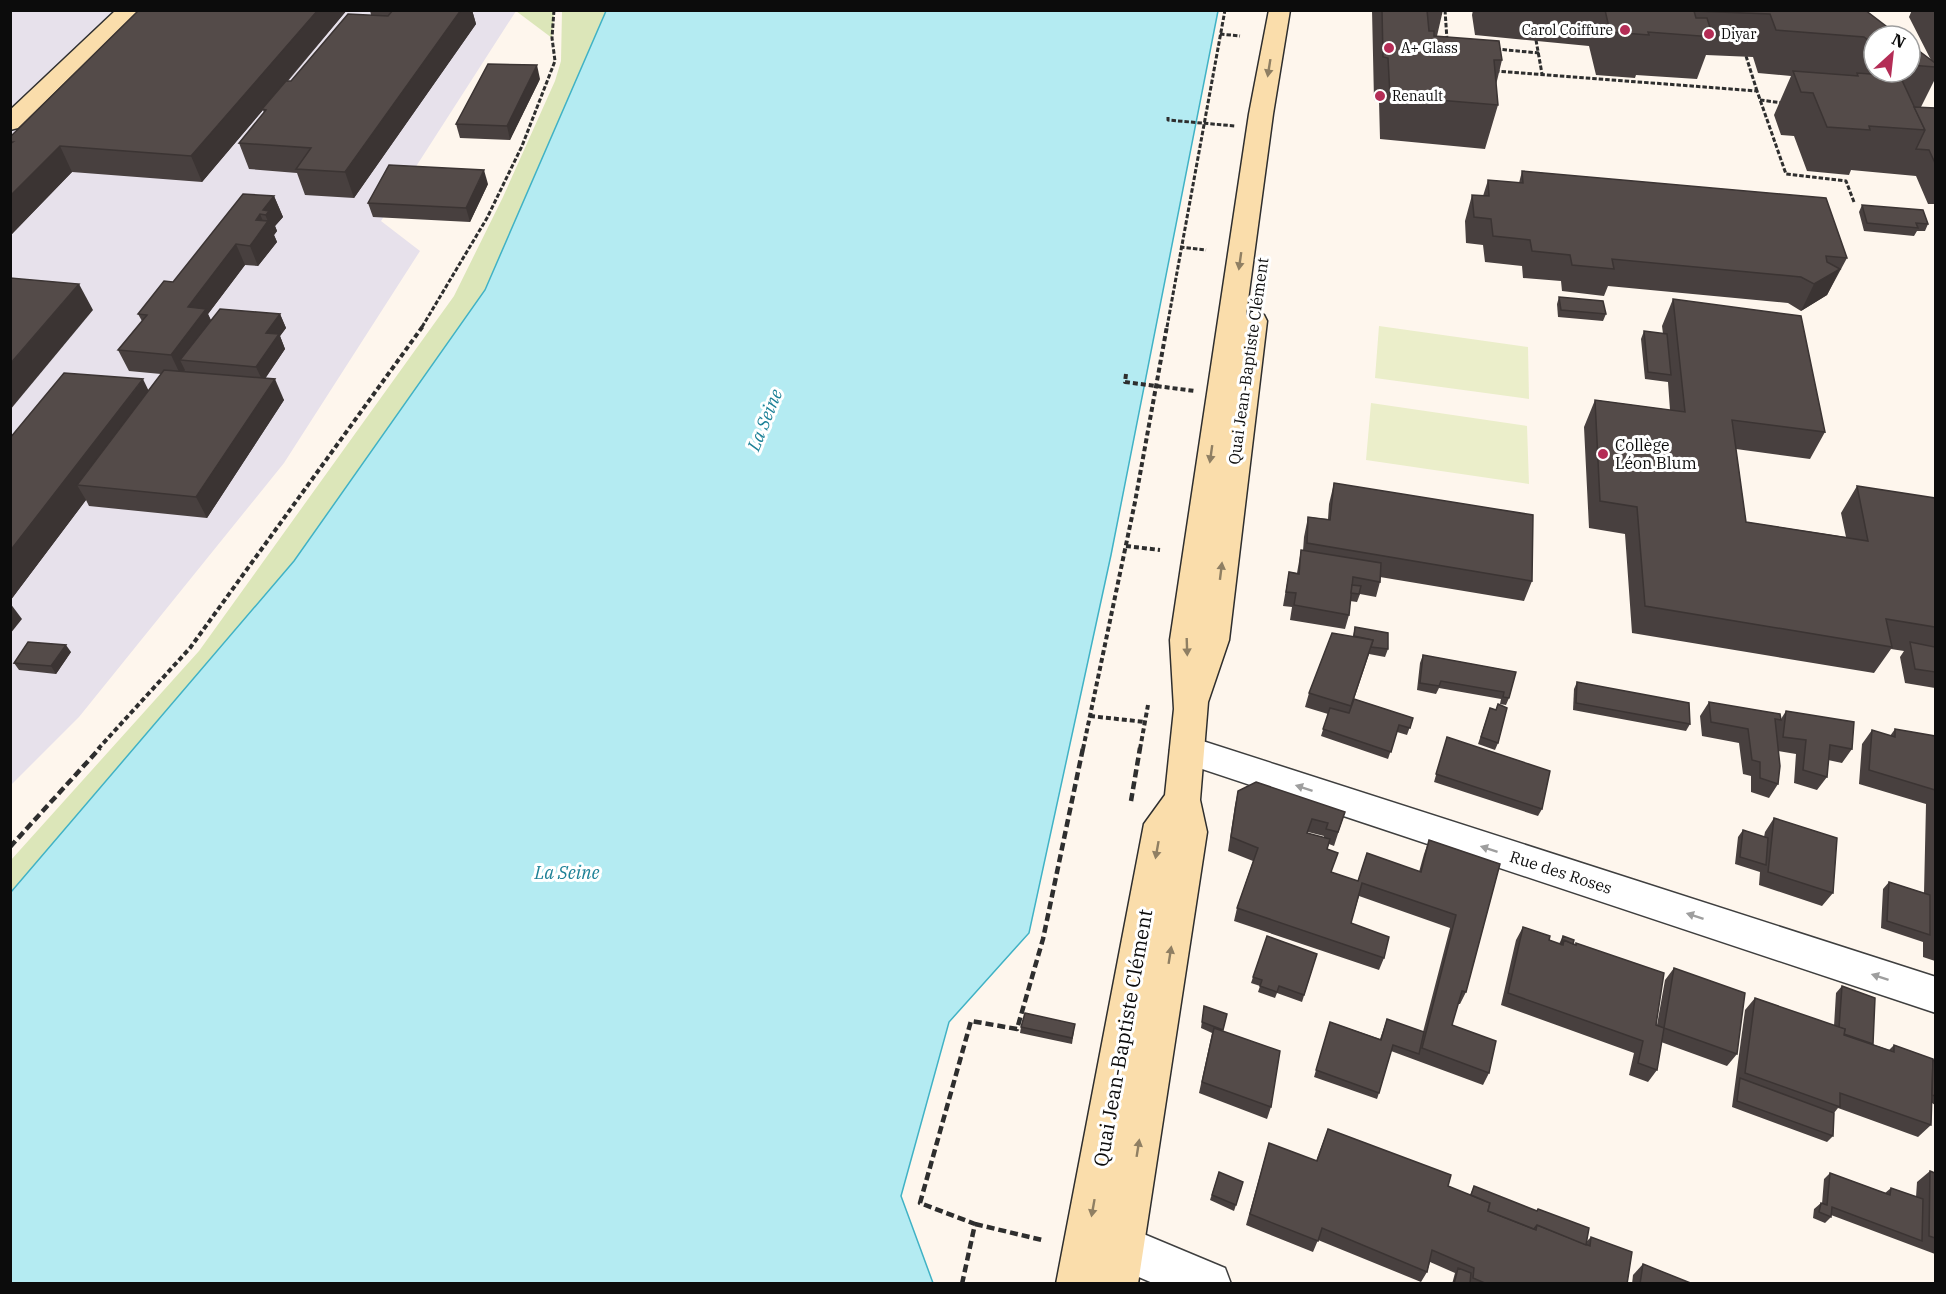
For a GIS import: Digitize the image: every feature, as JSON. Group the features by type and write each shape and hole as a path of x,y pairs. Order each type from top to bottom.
{"main road":[{"path":"10,123 129,10"},
{"name":"Quai Jean-Baptiste Clément","path":"1119,1265 1189,832 1182,800 1191,709 1186,640 1261,114 1280,10"},
{"name":"Quai Jean-Baptiste Clément","path":"1191,709 1213,640 1234,462 1299,10"},
{"name":"Quai Jean-Baptiste Clément","path":"1078,1284 1162,824 1182,800"}],"street":[{"name":"Rue des Roses","path":"1187,750 1935,995"},
{"path":"1119,1265 1209,1284"}],"path":[{"path":"10,847 190,648 426,322 487,218 522,146 555,61 552,38 554,10"},
{"path":"1042,1240 975,1224 920,1203 971,1021 1017,1029 1043,939 1125,546 1225,10"},
{"path":"1445,10 1447,45"},
{"path":"1220,34 1241,36"},
{"path":"1536,40 1542,74"},
{"path":"1493,49 1539,53"},
{"path":"1746,56 1786,174 1846,181 1854,202"},
{"path":"1491,71 1757,91"},
{"path":"1760,100 1794,104"},
{"path":"1168,117 1168,120 1235,126"},
{"path":"1180,247 1216,252"},
{"path":"1126,374 1125,382 1195,391"},
{"path":"1125,546 1171,552"},
{"path":"1090,716 1145,722"},
{"path":"962,1284 975,1224"}],"shaded area":[{"path":"11,11 516,11 381,221 420,251 284,463 79,717 11,785"}],"green space":[{"path":"516,11 554,11 552,38"},
{"path":"562,11 606,11 485,290 294,561 11,892 11,860 199,651 454,296 503,197 555,81 561,61"},
{"path":"1379,326 1528,347 1529,399 1375,378"},
{"path":"1371,403 1527,426 1529,484 1366,460"}],"water":[{"name":"La Seine","path":"606,11 1218,11 1111,555 1029,933 949,1022 901,1196 933,1283 11,1283 11,892 294,561 485,290"}],"building":[{"path":"139,10 318,10 191,156 60,146 10,196 10,144 13,142 10,142 10,137"},
{"path":"393,10 461,10 345,172 296,169 311,148 239,143 266,110 262,109 286,81 291,81 348,14 388,16"},
{"path":"1382,10 1427,10 1429,31 1434,31 1434,36 1499,41 1502,60 1494,60 1498,105 1390,96 1388,58 1383,57"},
{"path":"1605,10 1865,10 1883,24 1862,24 1862,37 1776,30 1770,14 1694,11 1696,18 1707,18 1713,37 1648,32 1649,35 1610,32"},
{"path":"1922,53 1935,63 1935,67 1922,66"},
{"path":"488,64 537,65 507,126 456,124"},
{"path":"1793,71 1858,76 1857,73 1862,73 1862,84 1904,84 1925,130 1869,126 1870,130 1827,127 1813,93 1801,92"},
{"path":"1914,107 1935,108 1935,163 1929,150 1916,149 1925,130"},
{"path":"389,165 484,170 466,208 368,203"},
{"path":"1522,171 1826,198 1847,258 1826,256 1827,262 1840,269 1814,284 1801,277 1612,259 1614,269 1572,265 1570,255 1532,251 1530,240 1493,236 1491,219 1474,217 1472,195 1489,196 1488,180 1523,183"},
{"path":"243,194 274,196 263,210 269,211 266,215 260,214 256,220 268,221 250,246 236,244 188,307 206,309 171,355 118,350 147,315 138,314 164,281 173,282"},
{"path":"1862,205 1923,210 1928,224 1916,223 1918,228 1867,223"},
{"path":"10,278 79,284 10,364"},
{"path":"1559,297 1603,301 1606,314 1561,310"},
{"path":"1673,299 1801,316 1825,432 1732,420 1746,522 1868,541 1857,486 1935,498 1935,627 1886,619 1892,647 1645,606 1637,507 1600,501 1595,400 1685,412"},
{"path":"220,309 280,314 266,333 279,334 256,367 180,360"},
{"path":"1644,331 1667,334 1671,375 1648,372"},
{"path":"164,370 275,379 196,497 77,485"},
{"path":"64,373 143,379 10,551 10,438"},
{"path":"1334,483 1533,515 1532,581 1307,543 1308,517 1330,520"},
{"path":"1301,550 1381,563 1380,582 1353,577 1349,615 1294,605 1296,593 1286,592 1289,572 1299,574"},
{"path":"1352,585 1361,586 1359,594 1351,593"},
{"path":"1355,627 1388,633 1388,649 1371,647 1373,640 1354,636"},
{"path":"1332,633 1373,640 1351,706 1309,693"},
{"path":"28,642 66,645 51,666 14,663"},
{"path":"1910,642 1935,647 1935,672 1915,669"},
{"path":"1423,655 1516,672 1509,698 1503,697 1504,692 1441,681 1439,686 1420,683"},
{"path":"1577,682 1689,703 1690,724 1576,703"},
{"path":"1354,699 1413,718 1410,728 1399,725 1391,752 1323,729 1330,708 1349,713"},
{"path":"1709,702 1780,714 1781,720 1775,719 1780,766 1778,784 1760,778 1760,762 1752,760 1748,729 1711,722"},
{"path":"1498,704 1507,708 1498,743 1481,737 1490,708 1496,710"},
{"path":"1786,711 1854,722 1852,749 1830,745 1827,777 1803,770 1806,740 1783,737"},
{"path":"1895,729 1935,736 1935,790 1869,770 1872,730 1895,737"},
{"path":"1447,737 1550,771 1542,809 1436,774"},
{"path":"1256,782 1345,812 1338,832 1326,829 1328,823 1312,819 1307,833 1330,839 1327,849 1338,853 1331,872 1358,881 1367,853 1421,872 1429,840 1500,864 1466,992 1462,991 1452,1025 1496,1041 1489,1073 1422,1048 1456,915 1362,883 1351,923 1389,937 1384,958 1237,908 1258,848 1231,837 1238,791"},
{"path":"1774,818 1837,838 1833,893 1768,872"},
{"path":"1743,830 1768,838 1766,865 1740,857"},
{"path":"1889,882 1930,895 1930,935 1887,921"},
{"path":"1523,927 1550,936 1549,940 1563,945 1564,940 1576,945 1576,943 1664,973 1656,1025 1664,1028 1657,1070 1638,1063 1643,1041 1508,993"},
{"path":"1267,936 1317,954 1304,995 1279,986 1277,992 1260,986 1262,980 1253,977"},
{"path":"1563,936 1574,940 1573,944 1564,940 1561,945"},
{"path":"1674,968 1745,993 1737,1054 1664,1028"},
{"path":"1842,986 1875,998 1873,1044 1844,1034 1845,1029 1839,1028"},
{"path":"1755,998 1845,1029 1844,1035 1894,1052 1894,1045 1933,1059 1931,1125 1840,1093 1840,1107 1745,1073"},
{"path":"1204,1006 1227,1014 1223,1030 1202,1022"},
{"path":"1025,1013 1075,1024 1072,1038 1021,1027"},
{"path":"1387,1019 1424,1032 1419,1054 1393,1045 1379,1093 1316,1070 1330,1022 1381,1040"},
{"path":"1214,1028 1280,1051 1271,1107 1202,1082"},
{"path":"1933,1060 1935,1061 1935,1096 1932,1095"},
{"path":"1740,1078 1834,1113 1833,1136 1737,1101"},
{"path":"1328,1129 1451,1175 1448,1186 1490,1203 1488,1211 1536,1230 1537,1225 1590,1246 1591,1237 1632,1252 1627,1284 1487,1284 1473,1278 1474,1268 1432,1250 1427,1272 1322,1228 1318,1241 1250,1214 1269,1143 1317,1161"},
{"path":"1930,1171 1935,1173 1935,1238 1929,1236"},
{"path":"1219,1172 1243,1182 1236,1205 1212,1195"},
{"path":"1830,1173 1890,1195 1891,1188 1923,1199 1922,1241 1832,1207 1831,1217 1819,1212 1821,1203 1827,1205"},
{"path":"1474,1186 1537,1211 1538,1209 1589,1228 1586,1245 1537,1225 1534,1229 1488,1211 1490,1203 1471,1195"},
{"path":"1643,1264 1693,1284 1640,1284"},
{"path":"1458,1268 1471,1273 1471,1284 1454,1284"}],"place":[{"name":"Carol Coiffure","path":"1625,30"},
{"name":"Diyar","path":"1709,34"},
{"name":"A+ Glass","path":"1389,48"},
{"name":"Renault","path":"1380,96"},
{"name":"Collège Léon Blum","path":"1603,454"}]}
